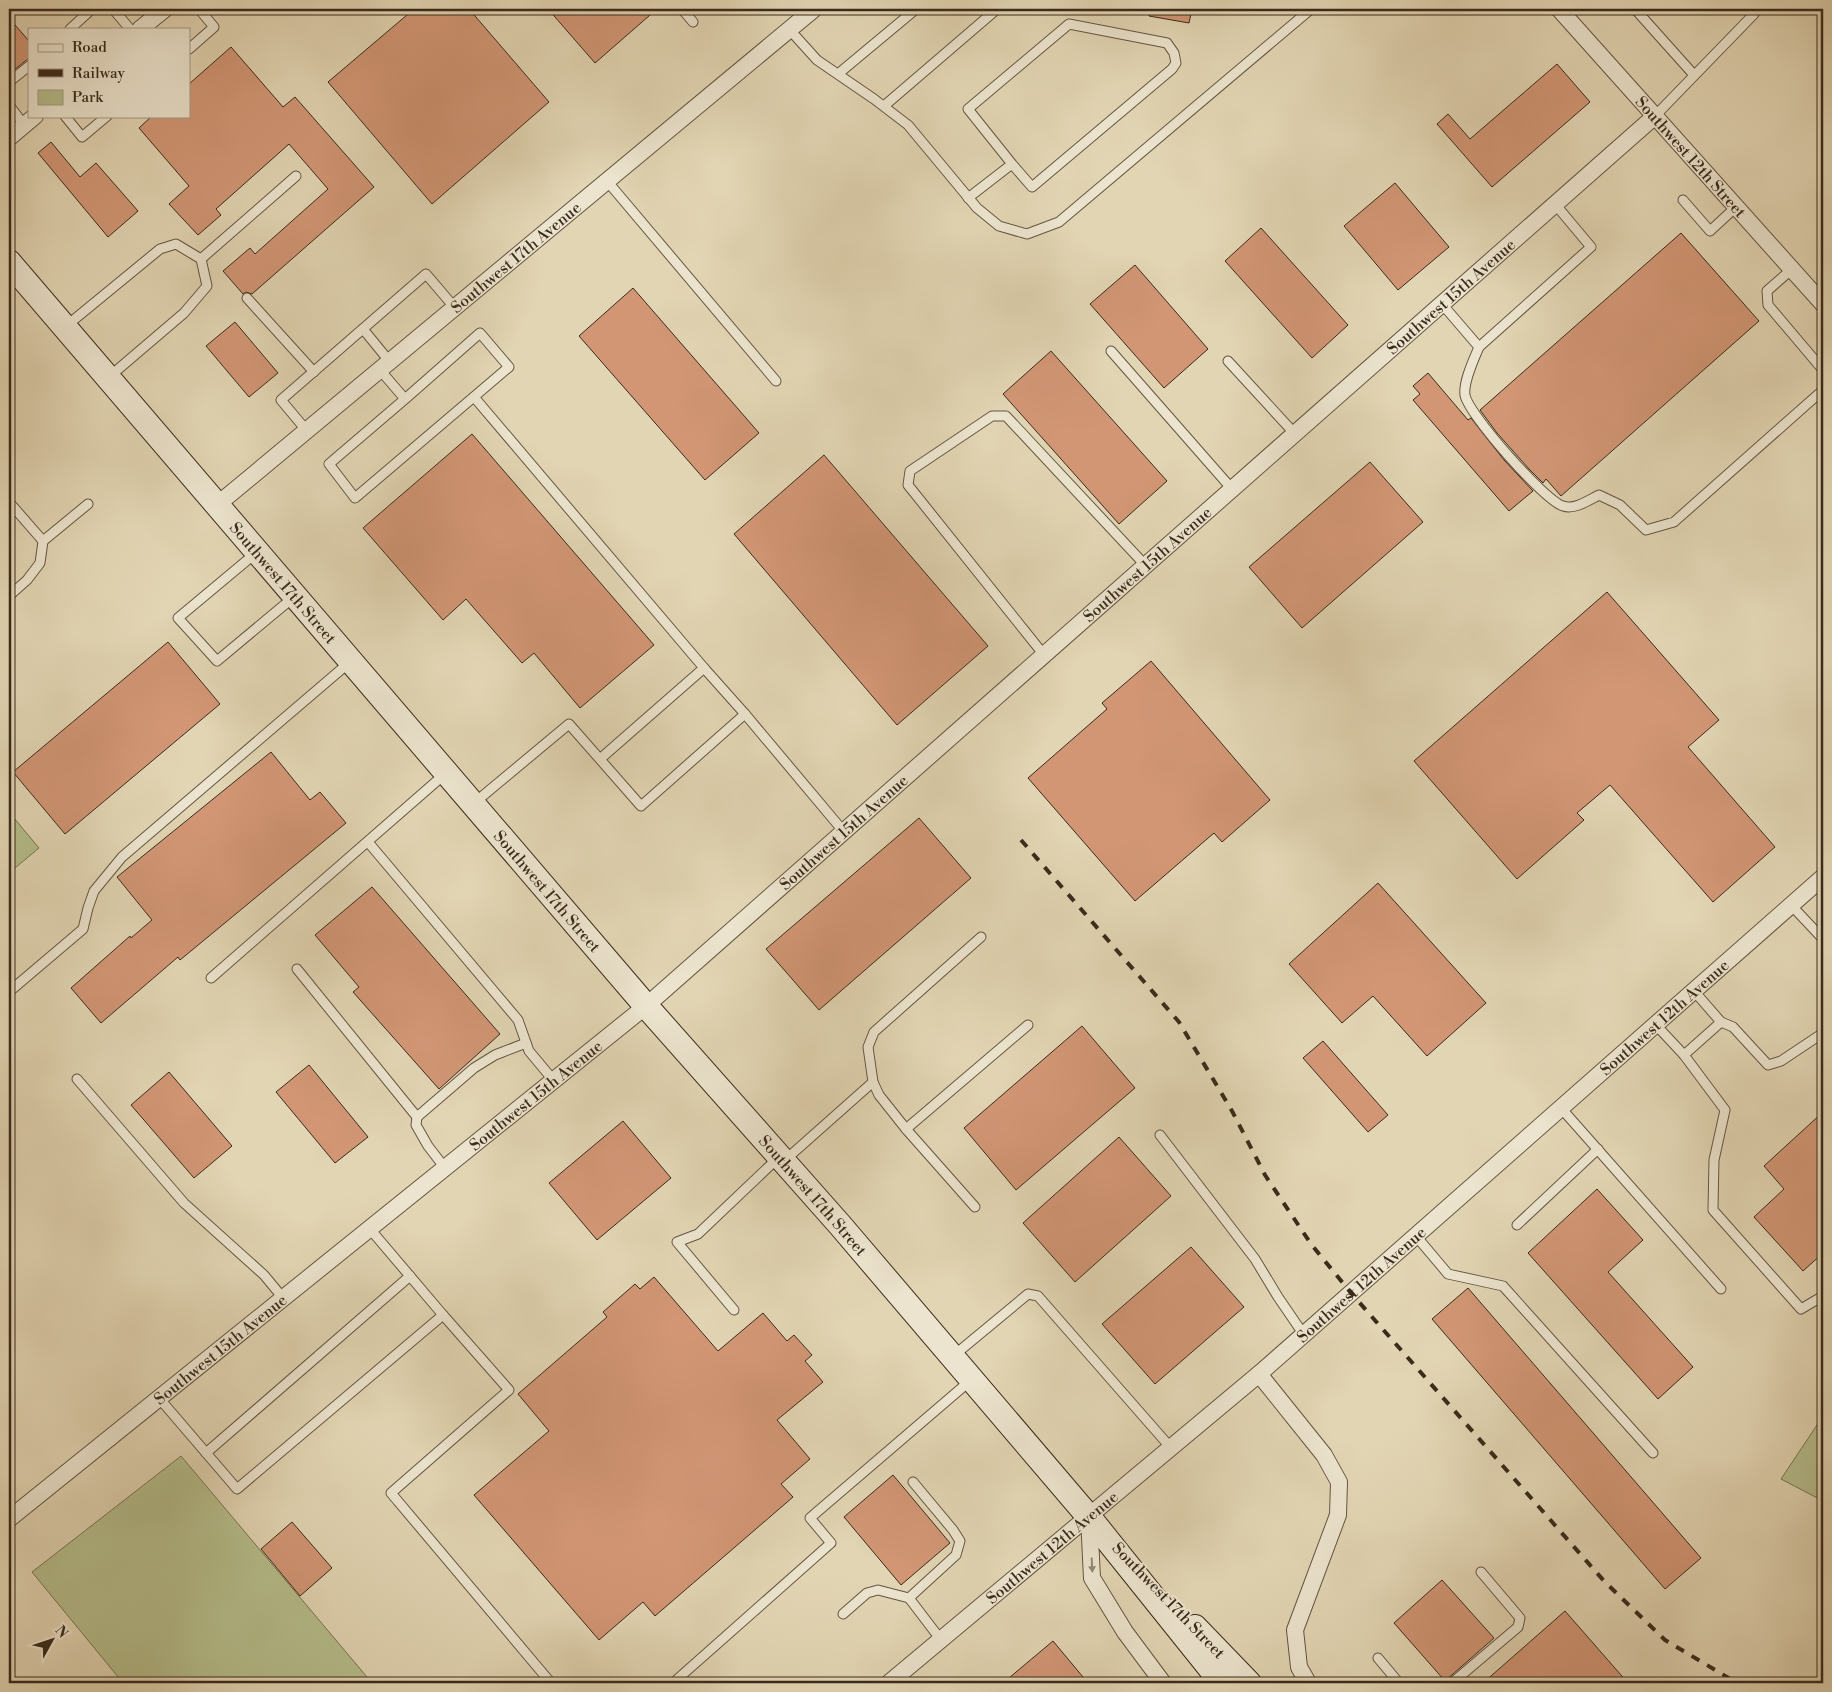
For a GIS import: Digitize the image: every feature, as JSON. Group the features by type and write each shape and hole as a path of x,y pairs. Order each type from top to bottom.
{"main road":[{"name":"Southwest 17th Street","path":"11,268 65,327 646,1006 782,1159 1089,1517 1222,1683"},
{"name":"Southwest 17th Street","path":"1089,1517 1249,1683"}],"street":[{"path":"141,28 165,9"},
{"name":"Southwest 17th Avenue","path":"217,505 814,9"},
{"name":"Southwest 12th Street","path":"1559,9 1823,304"},
{"name":"Southwest 15th Avenue","path":"9,1519 646,1006 1655,116"},
{"path":"9,138 29,121"},
{"name":"Southwest 12th Avenue","path":"889,1683 1259,1374 1823,877"},
{"path":"1259,1374 1324,1455 1339,1482 1338,1515 1295,1630 1299,1667 1308,1683"},
{"path":"1089,1517 1092,1578 1125,1632 1163,1683"}],"lane":[{"path":"71,28 92,9"},
{"path":"113,9 129,28"},
{"path":"190,47 214,27 199,9"},
{"path":"682,9 694,22"},
{"path":"838,74 916,9"},
{"path":"884,106 997,9"},
{"path":"789,29 817,60 884,106 908,125 977,208 999,226 1027,234 1059,222 1311,9"},
{"path":"1635,9 1694,75"},
{"path":"1655,116 1754,14 1753,9"},
{"path":"1069,24 1167,43 1174,54 1176,63 1172,69 1032,187 1012,164 968,109 1069,24"},
{"path":"9,82 28,67"},
{"path":"9,105 29,121"},
{"path":"67,118 82,137 105,118"},
{"path":"968,198 1012,164"},
{"path":"201,259 296,176"},
{"path":"607,181 776,381"},
{"path":"1683,200 1710,231 1736,207"},
{"path":"1555,204 1591,247 1479,347 1469,368 1465,395 1476,418 1549,498 1564,507 1576,506 1599,495 1620,505 1646,530 1674,522 1823,390"},
{"path":"65,327 160,249 176,244 201,259 207,286 184,313 108,378"},
{"path":"1792,269 1767,291 1768,305 1823,370"},
{"path":"307,431 281,400 426,274 455,308"},
{"path":"247,298 314,372"},
{"path":"1442,304 1479,347"},
{"path":"363,329 405,399"},
{"path":"480,333 509,367 355,498 328,464 405,399 480,333"},
{"path":"1111,351 1232,489"},
{"path":"1228,361 1295,434"},
{"path":"474,397 844,832"},
{"path":"1044,655 908,485 910,471 992,416 1006,416 1146,566"},
{"path":"9,502 43,541"},
{"path":"9,596 27,580 40,563 43,541 88,504"},
{"path":"257,552 178,618 217,661 295,596"},
{"path":"10,991 83,930 94,890 122,857 351,661"},
{"path":"600,759 704,668"},
{"path":"473,804 569,724 641,806 745,714"},
{"path":"211,978 446,773"},
{"path":"368,842 518,1020 529,1051 554,1081"},
{"path":"1791,905 1823,939"},
{"path":"975,1207 879,1094 873,1082 868,1047 874,1032 981,937"},
{"path":"297,968 417,1117"},
{"path":"1694,991 1721,1022 1733,1027 1768,1065 1781,1061 1823,1033"},
{"path":"1684,1055 1721,1022"},
{"path":"906,1128 1028,1024"},
{"path":"1656,1025 1684,1055 1725,1110 1714,1160 1713,1210 1801,1309 1823,1296"},
{"path":"445,1168 416,1126 417,1117 474,1068 495,1055 526,1043"},
{"path":"77,1079 184,1203 264,1275 283,1298"},
{"path":"734,1310 677,1242 698,1234 782,1159 873,1082"},
{"path":"1561,1108 1721,1288"},
{"path":"1160,1135 1256,1259 1278,1297 1304,1335"},
{"path":"1517,1225 1598,1149"},
{"path":"370,1229 509,1390 391,1494 551,1683"},
{"path":"1416,1236 1448,1274 1503,1286 1653,1452"},
{"path":"206,1453 410,1276"},
{"path":"952,1357 1028,1294 1038,1296 1171,1448"},
{"path":"159,1398 237,1490 443,1314"},
{"path":"673,1683 831,1543 810,1518 971,1380"},
{"path":"909,1598 956,1556 960,1541 913,1482"},
{"path":"1452,1683 1518,1627 1520,1618 1481,1572"},
{"path":"844,1614 867,1593 878,1590 909,1598 941,1640"},
{"path":"1378,1658 1398,1683"}],"green space":[{"path":"9,812 39,848 9,873"},
{"path":"1823,1416 1823,1501 1781,1479"},
{"path":"181,1456 372,1683 123,1683 32,1572"}],"building":[{"path":"414,9 469,9 549,102 432,204 328,82"},
{"path":"548,9 657,9 595,63"},
{"path":"1150,9 1192,9 1189,23 1149,16"},
{"path":"9,18 28,40 28,59 9,74"},
{"path":"231,47 283,107 295,97 374,187 252,294 246,292 243,294 223,271 250,248 255,254 328,189 289,144 216,209 221,215 198,235 169,204 189,186 139,128 150,118 190,118 190,83"},
{"path":"1557,64 1590,102 1492,187 1437,124 1448,114 1470,139"},
{"path":"51,142 80,177 96,163 138,211 108,237 38,153"},
{"path":"1395,183 1449,247 1398,290 1344,226"},
{"path":"1261,228 1348,325 1312,358 1225,261"},
{"path":"1681,233 1759,321 1561,496 1546,479 1543,483 1529,469 1497,433 1480,410"},
{"path":"1135,265 1208,349 1164,388 1090,304"},
{"path":"633,288 759,433 705,480 579,336"},
{"path":"235,322 278,373 249,397 206,346"},
{"path":"1051,351 1167,481 1119,524 1003,394"},
{"path":"1428,373 1468,420 1471,418 1504,460 1533,491 1509,511 1413,400 1420,394 1413,386"},
{"path":"472,434 654,645 580,708 534,653 522,663 466,599 443,620 363,528"},
{"path":"824,455 988,646 897,725 734,534"},
{"path":"1370,462 1423,522 1302,628 1249,567"},
{"path":"1607,592 1719,720 1688,747 1775,847 1713,902 1610,785 1577,813 1584,820 1517,879 1414,761"},
{"path":"168,642 220,704 65,834 13,772"},
{"path":"1151,661 1270,800 1222,842 1214,833 1135,901 1028,778 1107,709 1102,703"},
{"path":"271,752 310,800 320,792 346,823 180,960 178,957 101,1023 71,988 130,936 131,938 152,920 117,877"},
{"path":"919,818 971,878 819,1010 766,949"},
{"path":"1378,883 1486,1003 1427,1056 1373,996 1342,1023 1289,964"},
{"path":"372,887 500,1034 439,1089 353,992 359,987 315,935"},
{"path":"1082,1026 1135,1088 1016,1190 964,1128"},
{"path":"1323,1041 1388,1115 1368,1132 1303,1058"},
{"path":"309,1065 368,1137 335,1163 276,1092"},
{"path":"169,1072 232,1146 194,1178 131,1105"},
{"path":"1823,1112 1823,1253 1803,1271 1754,1217 1784,1189 1764,1166"},
{"path":"623,1121 671,1178 597,1240 549,1183"},
{"path":"1119,1137 1171,1196 1075,1282 1023,1223"},
{"path":"1597,1189 1643,1240 1608,1272 1693,1367 1658,1399 1528,1253"},
{"path":"1191,1247 1244,1307 1155,1384 1102,1324"},
{"path":"654,1277 718,1351 763,1313 787,1341 794,1335 812,1355 805,1361 823,1382 777,1420 810,1459 781,1484 793,1497 655,1616 643,1602 599,1640 474,1495 549,1431 518,1394 607,1317 603,1312 635,1284 640,1289"},
{"path":"1468,1288 1701,1558 1665,1589 1432,1319"},
{"path":"893,1475 950,1543 901,1585 844,1517"},
{"path":"292,1522 332,1568 300,1596 261,1549"},
{"path":"1442,1580 1494,1638 1445,1681 1394,1623"},
{"path":"1565,1611 1628,1683 1483,1683"},
{"path":"1053,1641 1088,1683 1003,1683"}],"railway":[{"path":"1021,840 1179,1022 1232,1111 1265,1175 1311,1244 1351,1293 1604,1581 1665,1640 1737,1683"}]}
